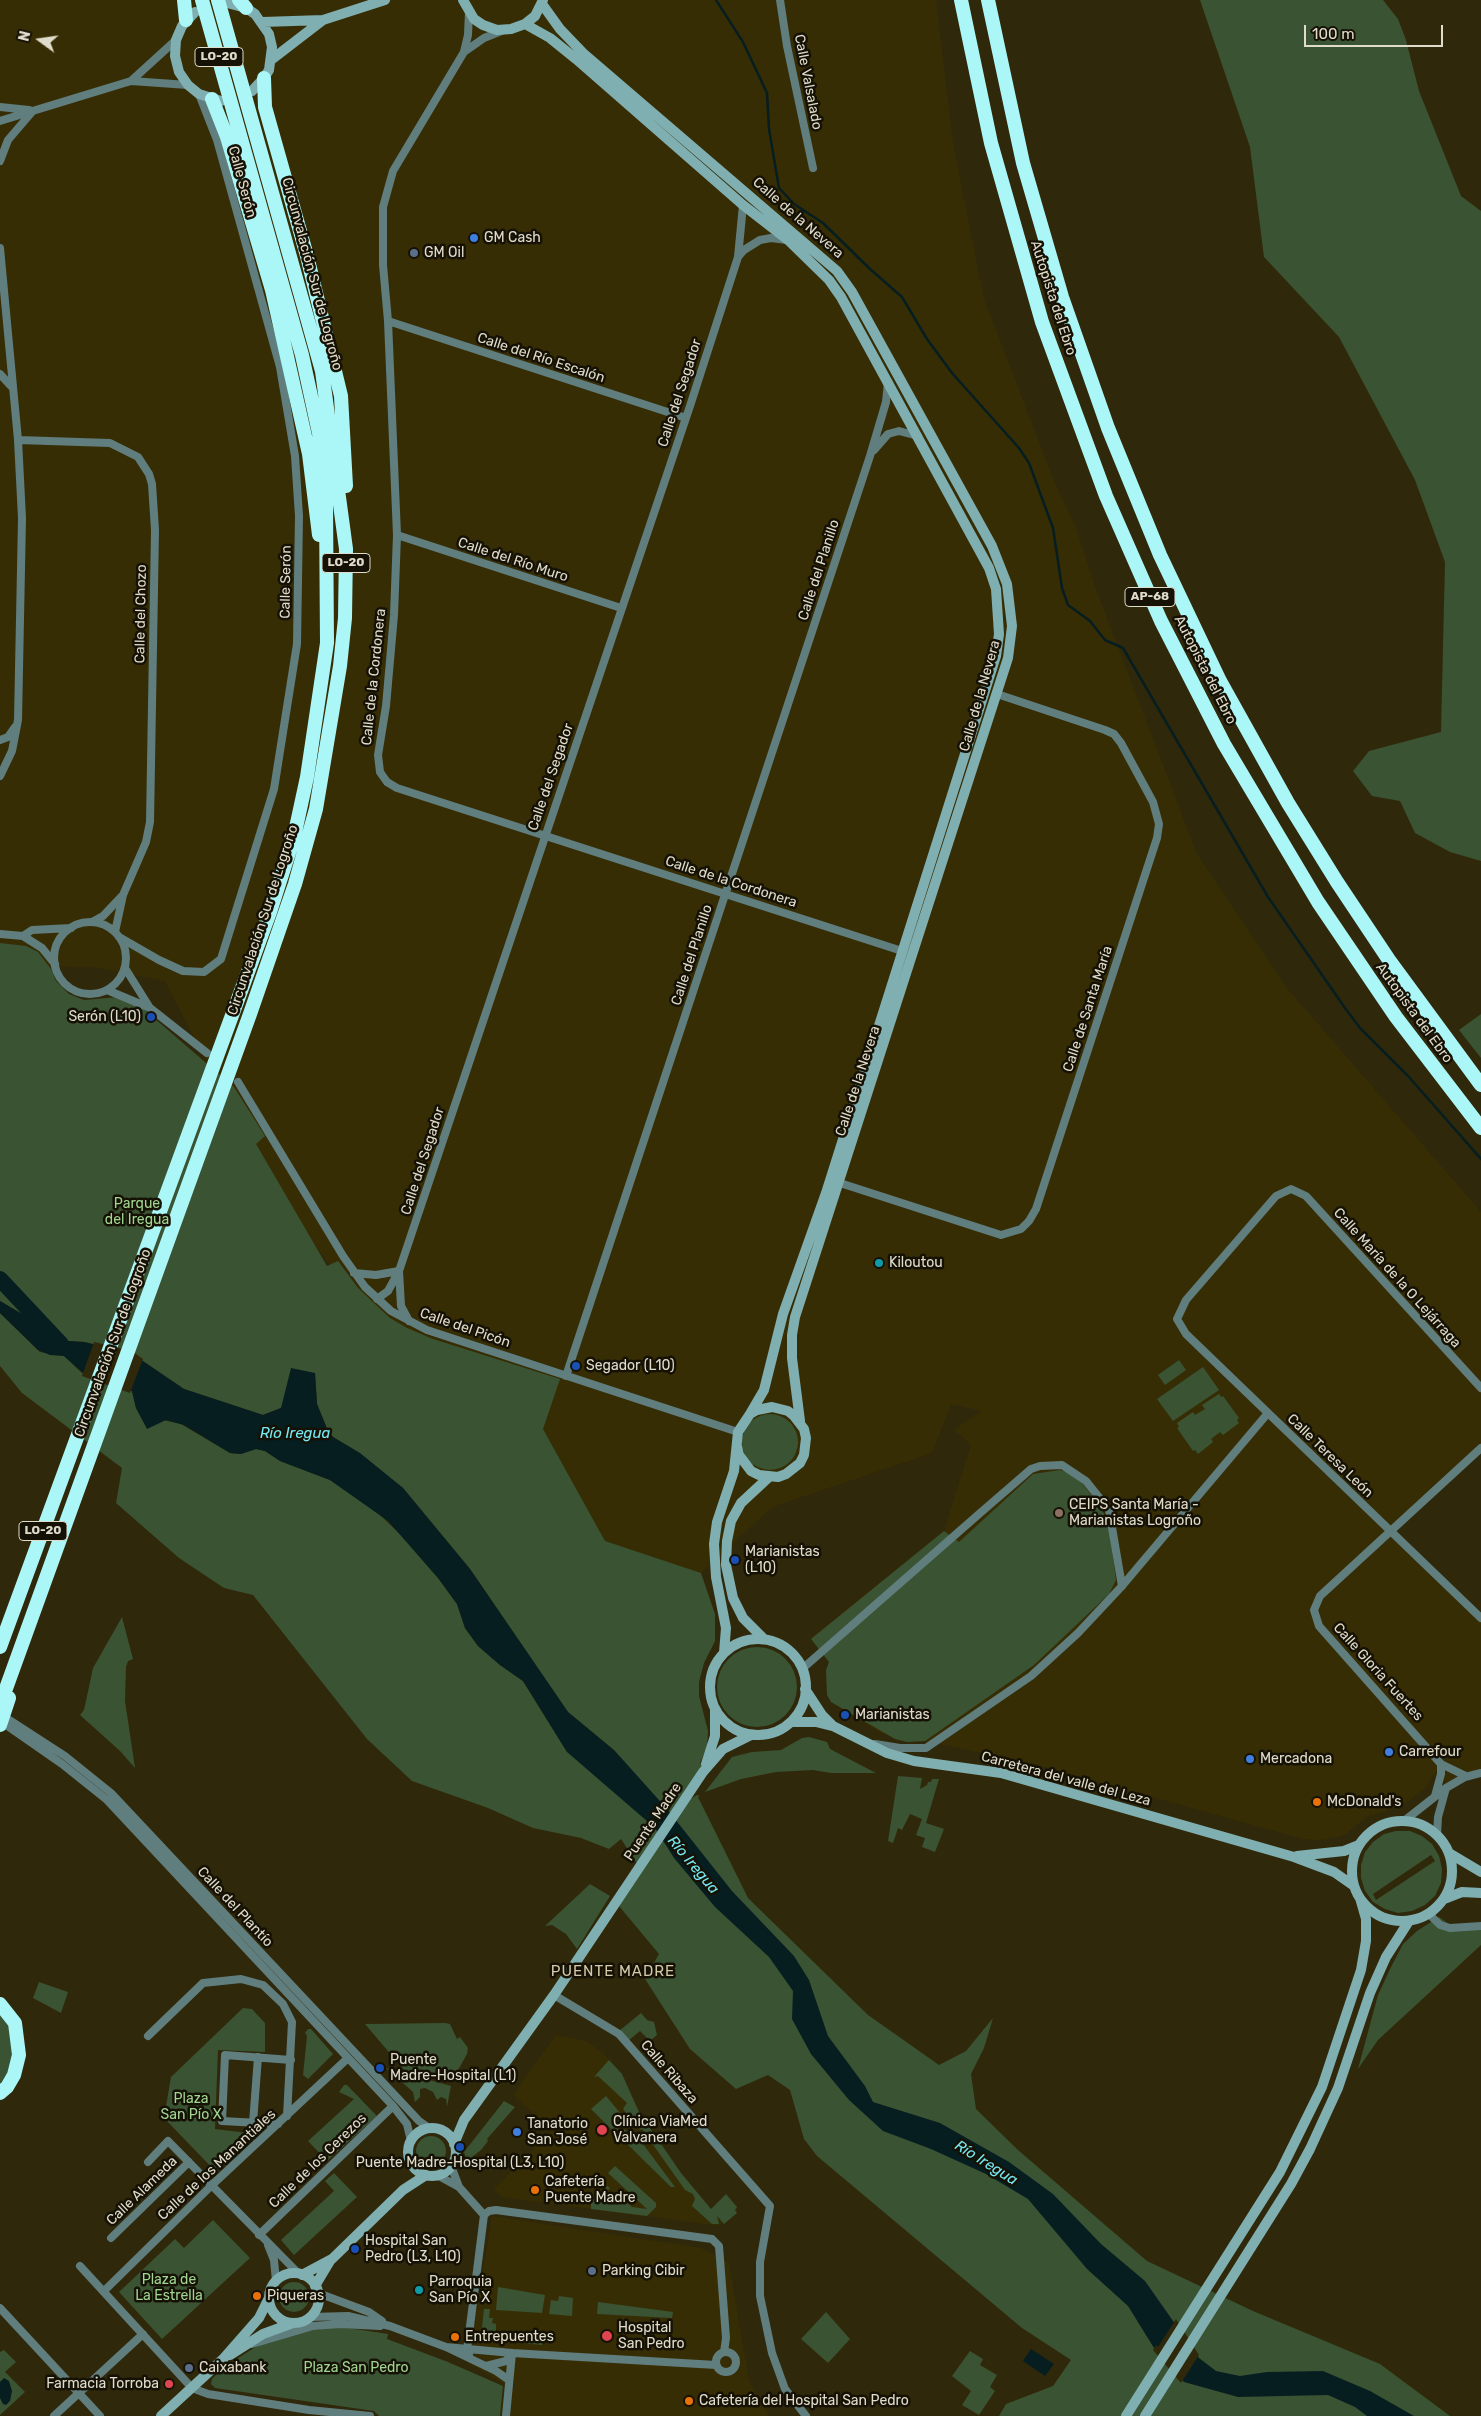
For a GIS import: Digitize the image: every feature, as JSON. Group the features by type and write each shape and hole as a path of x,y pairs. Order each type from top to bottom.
{"highway":[{"name":"Circunvalación Sur de Logroño","path":"0,1647 270,912 294,837 316,722 327,643 326,504 320,433 302,355 236,114 194,11 184,0"},
{"name":"Autopista del Ebro","path":"961,0 996,160 1042,322 1103,487 1161,621 1224,744 1299,872 1375,987 1481,1128"},
{"name":"Autopista del Ebro","path":"988,0 1023,163 1062,297 1108,428 1160,555 1220,680 1302,827 1394,968 1481,1085"},
{"name":"Circunvalación Sur de Logroño","path":"30,1632 90,1453 296,884 316,809 340,666 345,618 346,550 322,371 249,110 233,3"},
{"path":"264,78 265,107 307,256 341,396 345,470 346,550"},
{"path":"217,100 262,254 297,392 309,454 328,608"},
{"path":"0,1636 9,1620"},
{"path":"0,1705 30,1632"},
{"path":"5,1723 30,1632"},
{"path":"0,2004 15,2023 19,2056 14,2075 7,2087 0,2093"}],"main road":[{"path":"263,22 322,20 369,3 386,0"},
{"path":"453,0 466,6 484,25 497,30 506,30 525,24 535,16 543,2"},
{"name":"Calle de la Nevera","path":"543,2 560,29 583,52 837,271 852,292 1002,567 1010,602 1012,626 1010,652 795,1318 792,1335 800,1422"},
{"path":"233,3 263,22 269,34 272,47 271,60 264,78 252,91"},
{"path":"194,11 176,40 175,56 179,72 188,85 199,94 217,100"},
{"path":"271,60 322,20"},
{"name":"Calle de la Nevera","path":"525,24 550,38 576,59 743,204 788,240 828,280 841,297 918,436 989,568 996,589 1000,634 996,656 982,703 826,1193 783,1314 764,1390 750,1414"},
{"path":"703,1772 713,1749 715,1736 715,1709 710,1685 712,1673 724,1653 726,1628 716,1577 714,1544 717,1522 734,1471 738,1432 750,1414 757,1410 772,1407 788,1411 800,1422 806,1438 804,1455 800,1463 786,1474 769,1477 751,1471 739,1455 737,1446"},
{"path":"703,1772 723,1749 751,1734 774,1732 791,1722 802,1707 805,1689 802,1669 787,1649 764,1640 743,1618 733,1598 726,1557 727,1541 732,1521 741,1503 769,1477"},
{"path":"724,1653 742,1642 764,1640"},
{"name":"Carretera del valle del Leza","path":"805,1689 822,1715 833,1726"},
{"path":"715,1709 730,1726 751,1734"},
{"name":"Carretera del valle del Leza","path":"791,1722 816,1722 833,1726 886,1753 914,1760 1000,1773 1294,1857 1334,1872 1354,1886"},
{"name":"Puente Madre","path":"464,2120 554,1996 703,1772"},
{"path":"1126,2416 1284,2165 1322,2087 1361,1970 1366,1941 1366,1919 1360,1898 1354,1886 1353,1861 1359,1845 1376,1828 1394,1821 1422,1825 1437,1835 1449,1854 1452,1872 1451,1882 1444,1899 1429,1914 1410,1920 1398,1921 1376,1914 1360,1898"},
{"name":"Carretera del valle del Leza","path":"1294,1857 1344,1851 1359,1845"},
{"path":"1449,1854 1481,1872"},
{"path":"1444,1899 1462,1892 1481,1892"},
{"path":"1145,2416 1232,2280 1291,2184 1310,2149 1338,2088 1370,1993 1382,1966 1410,1920"},
{"path":"442,2131 464,2120"},
{"path":"412,2166 417,2171 426,2175 437,2175 451,2166 455,2155 454,2144 464,2120"},
{"path":"404,2190 411,2177 412,2166 408,2154 411,2141 419,2132 429,2128 442,2131 454,2144"},
{"path":"161,2416 223,2359 259,2318 276,2281 286,2274 301,2274 332,2258 404,2190 426,2175"},
{"path":"223,2359 263,2334 310,2317 315,2310 317,2289 332,2258"},
{"path":"301,2274 317,2289"},
{"path":"269,2298 276,2316 293,2323"}],"street":[{"name":"Calle Valsalado","path":"780,0 787,46 813,168"},
{"name":"Calle de la Cordonera","path":"466,6 468,35 464,52 392,171 387,188 382,227 397,534 394,615 386,706 378,755 380,772 387,782 397,788 546,834 902,951"},
{"name":"Calle de la Cordonera","path":"464,52 484,38 506,30"},
{"path":"131,81 176,40"},
{"path":"0,121 131,81 188,85"},
{"name":"Calle Serón","path":"117,934 159,960 183,972 204,972 221,959 274,789 297,644 299,516 296,473 280,367 217,140 199,94"},
{"path":"0,107 34,111"},
{"path":"0,161 8,140 34,111"},
{"name":"Calle del Segador","path":"376,1299 388,1290 399,1271 686,418 738,257 743,204"},
{"path":"738,257 744,250 760,240 771,238 788,240"},
{"path":"0,248 1,282 18,440 22,518 18,720 12,752 1,774"},
{"name":"Calle del Río Escalón","path":"388,321 686,418"},
{"path":"0,374 11,386"},
{"name":"Calle del Planillo","path":"566,1376 870,456 886,402 888,382"},
{"name":"Calle del Planillo","path":"870,456 888,434 899,431 918,436"},
{"name":"Calle del Chozo","path":"18,440 110,443 138,457 149,474 152,484 155,530 150,822 146,842 123,895 116,919 117,934"},
{"name":"Calle del Río Muro","path":"397,534 621,608"},
{"name":"Calle de Santa María","path":"840,1183 1001,1235 1021,1229 1029,1221 1036,1209 1154,847 1159,824 1157,813 1121,743 1114,734 997,694"},
{"path":"0,740 11,734 18,720"},
{"name":"Calle del Chozo","path":"92,922 103,916 123,895"},
{"path":"0,934 24,936 42,948 55,964 65,983 74,990 85,993 107,990 121,977 125,968 126,957 117,934 104,925 92,922 71,928 32,930 24,936"},
{"path":"55,964 58,944 71,928"},
{"path":"125,968 150,1008"},
{"path":"107,990 150,1008 207,1053"},
{"name":"Calle del Picón","path":"238,1082 354,1273 376,1299 391,1312 427,1330 738,1432"},
{"name":"Calle Teresa León","path":"1291,1189 1276,1196 1184,1304 1177,1319 1186,1334 1481,1618"},
{"name":"Calle María de la O Lejárraga","path":"1291,1189 1306,1196 1481,1388"},
{"path":"354,1273 376,1275 399,1271 402,1306 409,1322"},
{"path":"862,1742 900,1748 926,1748 1031,1676 1078,1633 1122,1586 1268,1414"},
{"name":"Calle Gloria Fuertes","path":"1441,1764 1319,1626 1314,1610 1320,1596 1389,1530 1481,1448"},
{"path":"802,1669 1031,1469 1040,1466 1062,1465 1086,1481 1108,1510 1122,1586"},
{"name":"Calle del Plantío","path":"5,1723 62,1764 107,1800 393,2106 407,2124 411,2141"},
{"name":"Calle del Plantío","path":"5,1723 65,1756 111,1793 419,2121 429,2128"},
{"path":"1435,1797 1441,1774 1441,1764 1466,1776"},
{"path":"1404,1821 1446,1788 1466,1776 1481,1773"},
{"path":"1437,1835 1438,1817 1446,1788"},
{"path":"1429,1914 1440,1925 1450,1928 1481,1926"},
{"path":"148,2036 203,1984 240,1979 263,1985 286,2009 292,2022 287,2116"},
{"name":"Calle Ribaza","path":"554,1996 619,2034 770,2206 760,2262 760,2296 772,2353 785,2389 806,2416"},
{"path":"278,2124 222,2121 225,2055 291,2060"},
{"path":"252,2123 258,2057"},
{"name":"Calle de los Manantiales","path":"104,2291 212,2184 348,2058"},
{"name":"Calle de los Cerezos","path":"259,2234 393,2106"},
{"name":"Calle Alameda","path":"148,2162 168,2141 212,2184 267,2243 301,2274"},
{"name":"Calle Alameda","path":"111,2238 190,2162"},
{"path":"451,2166 459,2187"},
{"path":"437,2175 459,2187 484,2215"},
{"path":"471,2360 467,2350 484,2215 489,2211 496,2210 712,2239 719,2246 726,2338 724,2352"},
{"name":"Calle Alameda","path":"267,2243 274,2260 276,2281"},
{"path":"80,2266 192,2388 204,2394 310,2413 370,2416"},
{"path":"317,2289 369,2312 390,2326"},
{"path":"0,2308 100,2416"},
{"path":"310,2317 348,2316 390,2326 446,2347 486,2366 509,2380"},
{"path":"244,2347 313,2326 390,2326"},
{"path":"54,2416 143,2334"},
{"path":"446,2347 467,2350 716,2365"},
{"path":"724,2352 731,2353 735,2358 735,2367 731,2372 725,2373 719,2370 716,2365 716,2358 724,2352"},
{"path":"486,2366 506,2361 512,2353"},
{"path":"506,2416 512,2353"}],"shaded area":[{"path":"0,0 936,0 953,143 984,299 1054,481 1076,528 1095,587 1197,854 1286,987 1481,1212 1481,1448 1389,1530 1481,1618 1481,1773 1446,1788 1441,1765 1425,1788 1403,1805 1366,1817 1346,1834 1322,1840 1303,1839 1035,1764 925,1741 907,1742 879,1732 831,1702 827,1695 826,1670 829,1662 811,1638 944,1531 971,1445 954,1430 981,1411 951,1404 932,1453 772,1507 701,1573 605,1541 514,1377 384,1334 274,1193 165,981 95,967 0,966"},
{"name":"Clínica ViaMed Valvanera","path":"556,2035 586,2041 603,2053 622,2074 639,2112 681,2173 722,2222 721,2226 502,2197 494,2189 552,2130 513,2095"},
{"name":"Hospital San Pedro","path":"492,2216 701,2248 729,2263 749,2381 769,2416 501,2416 504,2384 468,2363"}],"green space":[{"path":"1200,0 1383,0 1398,19 1406,40 1419,91 1461,196 1481,211 1481,861 1450,852 1415,833 1400,801 1372,796 1353,771 1369,751 1441,732 1445,562 1415,480 1339,337 1264,257 1250,147"},
{"name":"Parque del Iregua","path":"0,943 26,946 38,952 51,969 56,981 69,994 84,1000 118,997 139,1005 234,1087 265,1136 256,1144 327,1266 338,1261 358,1288 390,1318 407,1328 433,1339 560,1379 543,1429 605,1541 701,1573 715,1614 715,1641 704,1663 699,1682 699,1696 708,1731 707,1748 700,1763 709,1768 690,1799 697,1795 700,1796 698,1797 748,1898 868,2015 939,2065 966,2051 993,2018 984,2048 971,2074 976,2109 1018,2150 1147,2261 1253,2311 1380,2364 1450,2416 999,2416 1006,2404 1053,2386 1071,2360 1022,2328 817,2156 804,2139 790,2090 768,2075 736,2089 690,2049 645,1979 659,1954 619,1906 642,1871 621,1839 609,1849 581,1838 533,1828 488,1808 412,1781 367,1739 253,1595 224,1588 179,1558 116,1503 122,1468 22,1393 0,1366 0,1313 40,1352 64,1356 82,1373 132,1391 136,1408 147,1428 163,1420 181,1424 230,1453 241,1454 256,1449 265,1451 280,1461 330,1480 378,1513 402,1536 438,1578 457,1604 465,1628 478,1646 523,1681 567,1752 615,1751 568,1712 470,1569 403,1488 359,1453 333,1437 328,1431 317,1404 315,1373 281,1408 263,1415 184,1389 131,1353 84,1342 68,1341 0,1301"},
{"path":"1481,1014 1481,1058 1459,1030"},
{"path":"1179,1360 1186,1370 1165,1385 1158,1375"},
{"path":"1203,1367 1219,1390 1173,1421 1157,1399"},
{"path":"1219,1394 1221,1397 1223,1396 1239,1418 1237,1420 1239,1423 1223,1435 1220,1432 1211,1439 1213,1442 1198,1454 1195,1450 1193,1451 1177,1428 1179,1427 1177,1423 1193,1412 1195,1415 1205,1409 1202,1405"},
{"path":"770,1414 781,1416 790,1422 796,1431 798,1442 796,1453 790,1462 781,1468 770,1470 759,1468 750,1462 744,1453 742,1442 744,1431 750,1422 759,1416"},
{"path":"1060,1470 1071,1473 1079,1479 1102,1509 1109,1527 1116,1580 1109,1594 1034,1665 925,1741 907,1742 895,1739 831,1702 827,1695 826,1670 829,1662 811,1639 944,1531 959,1542 1033,1474"},
{"path":"122,1617 133,1659 128,1661 126,1667 125,1701 135,1768 120,1751 80,1715 84,1710 93,1668"},
{"path":"757,1647 772,1650 785,1659 794,1672 797,1687 794,1702 785,1715 772,1724 757,1727 742,1724 729,1715 720,1702 717,1687 720,1672 729,1659 742,1650"},
{"path":"809,1737 827,1742 830,1749 876,1773 831,1773 813,1770 776,1772 741,1779 705,1792 732,1757 752,1752 781,1750 802,1738"},
{"path":"898,1776 922,1778 920,1789 927,1785 928,1782 931,1782 932,1779 939,1779 926,1823 944,1829 935,1852 922,1847 925,1838 916,1835 922,1819 910,1814 902,1830 898,1828 893,1843 888,1841"},
{"path":"1396,1831 1410,1831 1422,1836 1432,1844 1439,1856 1442,1869 1441,1883 1435,1896 1425,1905 1412,1911 1398,1913 1385,1909 1373,1902 1365,1891 1361,1878 1361,1865 1365,1852 1373,1842 1384,1834","holes":["1431,1855 1435,1861 1376,1900 1373,1894"]},
{"path":"590,1884 610,1896 577,1949 566,1934 552,1925 545,1926"},
{"path":"1439,1917 1453,1927 1481,1924 1481,1945 1378,2040 1358,2069 1378,1995 1403,1944 1417,1931"},
{"path":"39,1982 68,1992 61,2013 33,1998"},
{"name":"Plaza San Pío X","path":"243,2008 252,2009 265,2023 265,2052 218,2050 215,2129 256,2134 216,2172 164,2118 171,2077"},
{"path":"0,2010 11,2028 14,2051 8,2072 0,2084"},
{"path":"641,2013 647,2020 654,2022 657,2035 650,2041 640,2031 628,2041 619,2031"},
{"path":"365,2024 450,2024 457,2039 460,2037 468,2048 467,2054 452,2081 404,2070"},
{"path":"308,2029 311,2029 333,2054 308,2079 303,2075 307,2036 305,2033"},
{"path":"609,2060 622,2074 639,2112 681,2173 711,2209 726,2194 737,2207 735,2210 737,2213 724,2224 717,2216 719,2224 712,2224 692,2206 695,2199 693,2194 685,2190 642,2129 640,2130 623,2109 627,2103 598,2076 594,2077"},
{"path":"386,2068 451,2086 447,2107 446,2099 441,2097 437,2100 433,2092 425,2088 420,2089 420,2097 415,2102 413,2092"},
{"path":"344,2085 347,2085 377,2116 327,2161 308,2141 354,2099 339,2092"},
{"path":"606,2096 626,2120 615,2133 591,2109"},
{"path":"504,2101 515,2107 487,2139 488,2141 481,2150 467,2161 464,2152"},
{"path":"624,2129 638,2142 640,2140 675,2187 671,2187 618,2135"},
{"path":"431,2136 442,2140 446,2151 442,2162 431,2166 420,2162 416,2151 420,2140"},
{"path":"615,2166 656,2203 656,2207 647,2216 591,2209 591,2202 607,2186 610,2188 597,2202 617,2205 622,2199 632,2207 647,2209 608,2173"},
{"path":"334,2173 357,2197 294,2255 281,2240 334,2191 325,2181"},
{"name":"Plaza de La Estrella","path":"213,2220 250,2258 162,2339 119,2292 175,2239 184,2248"},
{"path":"294,2282 305,2286 309,2297 305,2308 294,2312 283,2308 279,2297 283,2286"},
{"path":"498,2287 545,2295 542,2313 496,2310"},
{"path":"559,2296 573,2298 572,2316 549,2314 551,2300 558,2301"},
{"path":"598,2302 673,2312 672,2318 597,2314"},
{"path":"484,2309 490,2309 489,2318 493,2318 492,2323 496,2324 496,2331 500,2331 500,2334 512,2335 516,2340 543,2340 542,2345 483,2339 481,2336"},
{"path":"826,2312 850,2339 828,2363 801,2339"},
{"name":"Plaza San Pedro","path":"342,2327 388,2334 387,2339 448,2362 503,2386 500,2416 379,2416 374,2411 215,2388 211,2384 212,2379 232,2362 254,2348 276,2338 304,2331"},
{"path":"4,2350 16,2362 5,2372 25,2392 0,2415 0,2352"},
{"path":"970,2351 983,2359 980,2365 997,2375 990,2387 995,2391 979,2415 962,2405 971,2391 952,2376"}],"water":[{"path":"0,1301 68,1341 84,1342 131,1353 184,1389 263,1415 281,1408 291,1368 315,1373 317,1404 328,1431 333,1437 360,1453 403,1488 470,1569 568,1712 615,1751 667,1809 732,1891 794,1956 809,1980 828,2036 865,2086 873,2102 940,2123 1009,2162 1053,2194 1101,2244 1145,2281 1199,2358 1216,2371 1240,2376 1267,2372 1323,2371 1370,2391 1414,2416 1367,2416 1355,2407 1328,2395 1238,2397 1184,2382 1154,2348 1128,2306 1087,2269 1028,2199 986,2174 931,2149 883,2131 849,2100 811,2054 792,2019 793,1991 769,1957 715,1907 674,1858 655,1828 567,1752 523,1681 478,1646 465,1628 457,1604 438,1578 388,1521 330,1480 280,1461 265,1451 256,1449 241,1454 230,1453 184,1425 166,1420 147,1429 136,1408 132,1391 82,1372 64,1356 50,1355 38,1350 0,1313"},
{"path":"1031,2349 1054,2364 1045,2376 1023,2361"},
{"path":"4,2378 9,2381 12,2391 10,2401 6,2405 3,2404 0,2398 0,2382"}],"pier":[{"path":"94,1342 132,1351 143,1359 130,1393 82,1376"},
{"path":"1176,2319 1199,2355 1181,2383 1153,2350 1156,2345 1158,2347"}],"waterway":[{"path":"716,0 743,42 767,93 769,129 779,188 794,204 823,223 902,297 927,339 952,373 1019,448 1029,463 1053,528 1062,588 1068,605 1090,621 1105,640 1123,648 1268,897 1345,1008 1360,1028 1408,1076 1481,1159"},
{"name":"Río Iregua","path":"0,1279 61,1344"}],"place":[{"name":"GM Cash","path":"474,238"},
{"name":"GM Oil","path":"414,253"},
{"name":"Serón (L10)","path":"151,1017"},
{"name":"Kiloutou","path":"879,1263"},
{"name":"Segador (L10)","path":"576,1366"},
{"name":"CEIPS Santa María - Marianistas Logroño","path":"1059,1513"},
{"name":"Marianistas (L10)","path":"735,1560"},
{"name":"Marianistas","path":"845,1715"},
{"name":"Carrefour","path":"1389,1752"},
{"name":"Mercadona","path":"1250,1759"},
{"name":"McDonald's","path":"1317,1802"},
{"name":"Puente Madre-Hospital (L1)","path":"380,2068"},
{"name":"Clínica ViaMed Valvanera","path":"602,2130"},
{"name":"Tanatorio San José","path":"517,2132"},
{"name":"Puente Madre-Hospital (L3, L10)","path":"460,2147"},
{"name":"Cafetería Puente Madre","path":"535,2190"},
{"name":"Hospital San Pedro (L3, L10)","path":"355,2249"},
{"name":"Parking Cibir","path":"592,2271"},
{"name":"Parroquia San Pío X","path":"419,2290"},
{"name":"Piqueras","path":"257,2296"},
{"name":"Hospital San Pedro","path":"607,2336"},
{"name":"Entrepuentes","path":"455,2337"},
{"name":"Caixabank","path":"189,2368"},
{"name":"Farmacia Torroba","path":"169,2384"},
{"name":"Cafetería del Hospital San Pedro","path":"689,2401"}],"district":[{"name":"PUENTE MADRE","path":"613,1972"}]}
